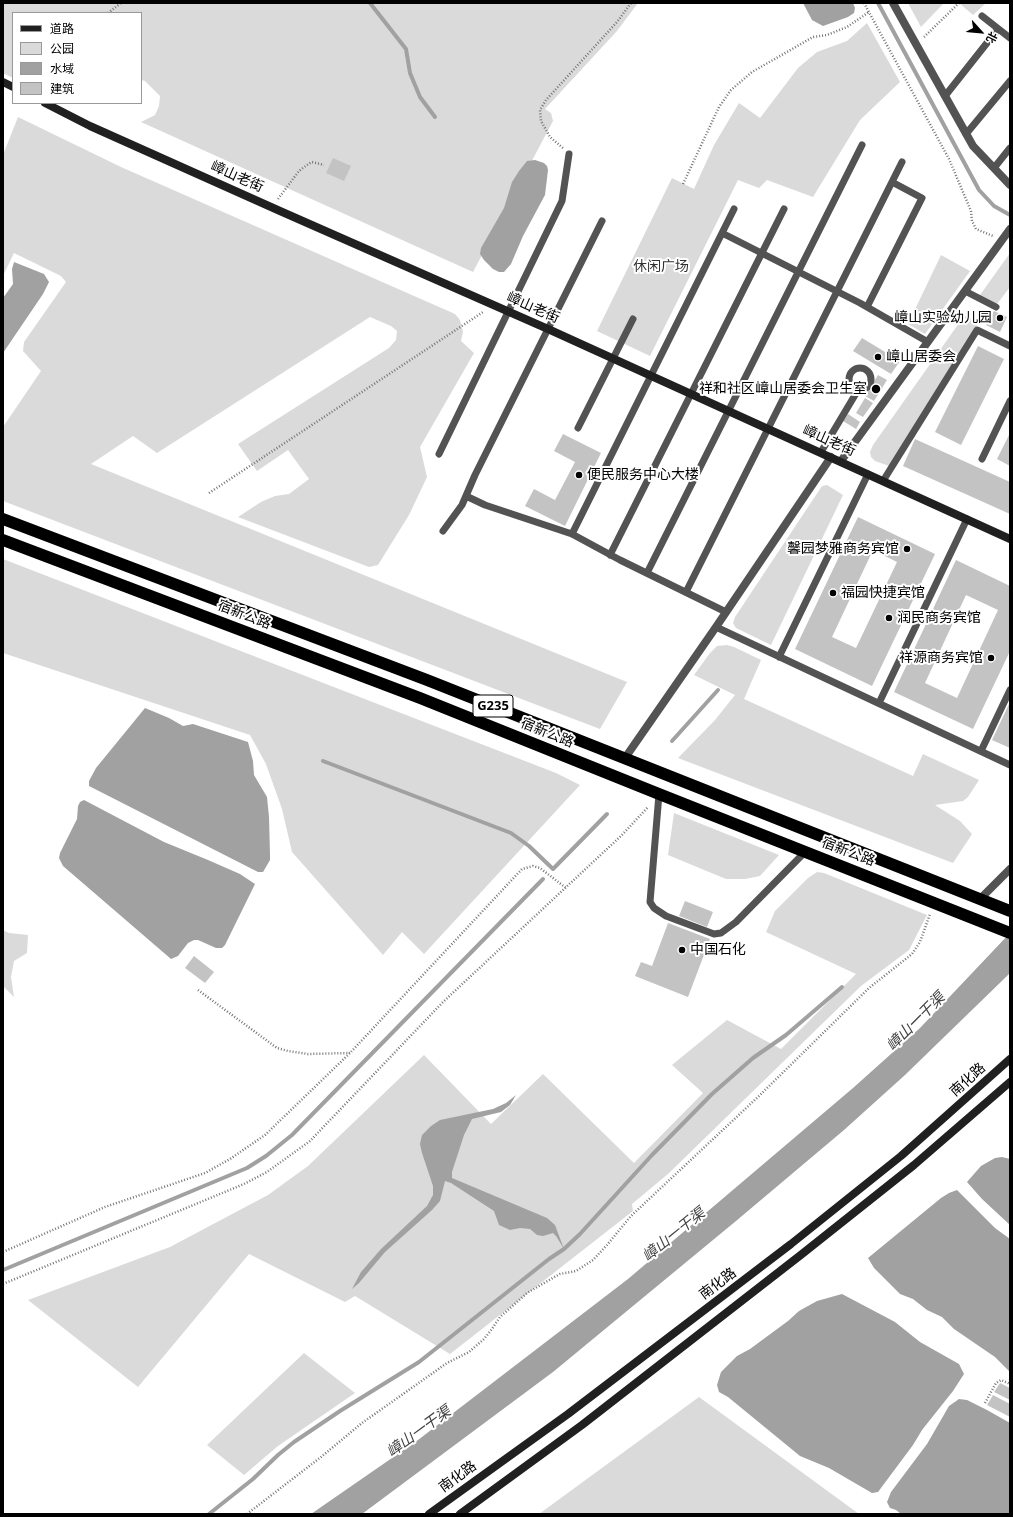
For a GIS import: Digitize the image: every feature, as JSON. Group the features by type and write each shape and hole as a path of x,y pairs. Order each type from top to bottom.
{"highway":[{"name":"宿新公路","path":"3,519 420,677 1010,911"},
{"name":"宿新公路","path":"3,540 420,698 1010,933"}],"main road":[{"path":"3,82 12,86"},
{"name":"嶂山老街","path":"47,104 90,126 651,375 1010,539"},
{"name":"南化路","path":"429,1514 568,1414 791,1244 901,1156 1010,1059"},
{"name":"南化路","path":"460,1514 582,1425 802,1254 914,1165 1010,1082"}],"street":[{"path":"893,3 973,146 1010,185"},
{"path":"841,461 1010,229"},
{"path":"624,758 716,628 831,457"},
{"path":"980,899 1010,869"}],"lane":[{"path":"982,16 1010,38"},
{"path":"945,96 998,29"},
{"path":"966,134 1010,81"},
{"path":"647,573 862,145"},
{"path":"994,168 1010,148"},
{"path":"440,454 562,201 569,154"},
{"path":"686,592 902,162"},
{"path":"867,307 922,198 892,182"},
{"path":"572,534 734,209"},
{"path":"610,555 784,209"},
{"path":"443,531 462,505 475,475 602,221"},
{"path":"722,233 837,291 928,342"},
{"path":"965,291 996,307"},
{"path":"578,428 633,319"},
{"path":"883,481 977,330 1010,346"},
{"path":"821,452 858,390"},
{"path":"982,459 1010,401"},
{"path":"779,657 868,474"},
{"path":"466,496 485,505 572,534 610,555 726,612"},
{"path":"879,703 967,519"},
{"path":"716,628 1010,765"},
{"path":"981,751 1010,690"},
{"path":"659,794 650,902 654,908 666,916 714,934 721,933 736,922 805,852"}],"path":[{"path":"109,12 121,3"},
{"path":"569,154 550,137 542,121 540,110 546,100 617,22 631,3"},
{"path":"864,3 949,159 971,211 972,221 976,229 1002,240"},
{"path":"916,45 959,3"},
{"path":"683,184 719,107 731,90 752,72 813,37 827,35 847,27 869,12"},
{"path":"272,207 290,182 307,165 312,162 324,165"},
{"path":"209,493 494,305"},
{"path":"3,1284 244,1184 274,1168 310,1141 443,1002 622,835 659,794"},
{"path":"3,1252 105,1207 205,1173 230,1159 265,1135 350,1053 522,869 533,866 540,868 566,888"},
{"path":"247,1514 321,1457 362,1423 447,1363 468,1352 488,1334 500,1317 527,1293 556,1277 576,1271 593,1260 631,1216 759,1096 869,988 912,954 920,942 935,903"},
{"path":"198,990 277,1048 308,1054 350,1053"},
{"path":"985,1403 996,1383 1001,1380 1010,1384"}],"green space":[{"path":"3,3 638,3 617,31 545,109 551,113 553,121 473,272 141,122 155,115 159,106 160,96 145,81 142,80 142,12 12,12 12,78 3,73"},
{"path":"908,3 944,3 921,27"},
{"path":"959,3 986,3 973,15"},
{"name":"休闲广场","path":"867,23 900,82 860,120 813,197 767,180 759,188 738,180 650,356 597,331 672,178 694,189 714,145 739,103 760,118 798,68 817,52 847,41"},
{"path":"18,117 121,167 455,314 460,320 463,332 461,341 474,353 420,447 427,477 409,515 378,565 369,567 238,517 261,502 275,496 289,494 309,479 288,450 257,471 238,444 389,348 396,340 397,331 391,326 370,317 157,453 133,436 91,464 627,682 600,729 3,501 3,427 41,371 23,351 24,342 66,282 61,276 14,253 3,276 3,155"},
{"path":"1010,253 1010,287 997,304 980,295"},
{"path":"941,255 970,271 925,334 908,324"},
{"path":"964,316 979,322 889,466 875,461 871,457 870,452 873,445"},
{"path":"827,485 843,495 771,645 736,628 733,623 735,617 822,486"},
{"path":"3,559 556,773 580,785 424,954 402,932 383,955 292,852 282,809 266,764 250,735 3,653"},
{"path":"727,645 761,660 744,699 913,776 923,754 979,780 968,797 963,801 935,805 960,821 972,834 953,863 678,758 715,720 735,695 694,675 717,646"},
{"path":"674,813 779,855 760,876 745,879 726,879 668,855"},
{"path":"817,872 824,873 927,915 909,950 861,986 668,1174 632,1204 633,1211 450,1354 355,1296 345,1302 249,1254 138,1387 28,1300 170,1247 268,1195 308,1166 424,1055 491,1124 543,1074 634,1163 703,1093 672,1065 727,1020 781,1049 856,974 766,932 775,911 808,878"},
{"path":"3,930 9,933 28,935 27,953 14,961 11,977 14,997 3,986"},
{"path":"304,1353 355,1393 278,1446 244,1475 207,1445"},
{"path":"699,1397 859,1514 539,1514"}],"water":[{"path":"803,3 853,3 855,8 854,13 848,17 823,26 812,20"},
{"path":"535,160 544,163 547,166 548,170 545,195 523,236 511,264 504,272 499,272 493,269 484,260 480,254 481,248 504,208 512,182 527,161"},
{"path":"14,262 44,274 49,282 43,294 3,353 3,298 13,284 12,269"},
{"path":"145,708 169,718 183,726 193,724 248,742 253,761 254,775 267,797 270,860 263,872 258,872 89,786 89,781 96,768"},
{"path":"84,800 164,842 240,874 255,884 225,945 222,948 216,948 198,940 194,940 188,943 178,956 171,959 63,866 59,858 60,853 77,819 78,806 80,802"},
{"path":"1010,933 1010,973 905,1075 844,1130 736,1221 553,1372 362,1514 311,1514 418,1440 628,1279 853,1088 920,1028"},
{"path":"516,1095 510,1105 501,1112 472,1119 464,1135 452,1172 452,1178 547,1218 555,1225 564,1249 553,1233 543,1236 537,1235 530,1229 520,1228 510,1230 499,1225 494,1211 451,1183 445,1181 440,1201 385,1252 359,1283 352,1289 361,1272 381,1249 427,1206 433,1195 433,1186 420,1144 422,1135 440,1120 493,1109 506,1103"},
{"path":"1002,1157 1010,1159 1010,1225 982,1199 967,1182 981,1166 995,1158"},
{"path":"957,1190 995,1228 1010,1239 1010,1372 995,1357 954,1329 942,1317 927,1310 913,1299 900,1294 874,1268 868,1258 941,1198"},
{"path":"842,1294 895,1322 920,1342 959,1364 964,1374 878,1492 872,1493 829,1468 800,1456 728,1397 719,1392 717,1385 721,1372 737,1356 750,1349 799,1311 817,1301"},
{"path":"959,1399 967,1400 1010,1423 1010,1514 901,1514 890,1508 887,1502 891,1492 927,1444 949,1406"}],"building":[{"path":"333,158 351,166 344,181 326,173"},
{"path":"994,311 1007,317 1000,332 986,325"},
{"path":"862,338 900,361 891,374 853,351"},
{"path":"978,346 1004,359 961,445 935,432"},
{"path":"878,375 887,380 874,401 865,396"},
{"path":"865,398 873,403 863,417 856,413"},
{"path":"848,414 860,422 856,429 843,421"},
{"path":"1010,433 1010,466 997,459"},
{"name":"便民服务中心大楼","path":"563,434 601,453 565,526 525,506 534,489 555,500 575,462 554,451"},
{"path":"915,439 1010,482 1010,514 903,466"},
{"path":"858,517 935,554 872,686 795,649","holes":["873,550 897,562 856,648 832,637"]},
{"path":"956,560 1010,586 1010,651 973,729 894,692","holes":["966,595 998,610 957,698 925,683"]},
{"path":"1010,702 1010,748 992,740"},
{"path":"685,901 713,912 707,927 679,916"},
{"name":"中国石化","path":"668,923 710,939 688,997 635,976 641,962 652,966"},
{"path":"194,956 214,972 205,983 185,968"},
{"path":"1000,1383 1010,1388 1010,1400 994,1392"},
{"path":"993,1395 1010,1404 1010,1417 987,1405"}],"waterway":[{"path":"370,3 406,49 410,73 420,97 435,117"},
{"path":"878,3 979,190 994,206 1010,215"},
{"path":"672,741 718,690"},
{"path":"323,761 511,833 529,846 553,869 607,814"},
{"path":"3,1270 247,1168 266,1156 292,1135 543,879"},
{"path":"209,1514 253,1479 294,1442 340,1411 419,1362 549,1259 564,1249 580,1234 652,1155 712,1094 753,1058 786,1035 842,987"}],"place":[{"name":"嶂山实验幼儿园","path":"1000,318"},
{"name":"嶂山居委会","path":"878,357"},
{"name":"祥和社区嶂山居委会卫生室","path":"876,389"},
{"name":"便民服务中心大楼","path":"579,475"},
{"name":"馨园梦雅商务宾馆","path":"907,549"},
{"name":"福园快捷宾馆","path":"833,593"},
{"name":"润民商务宾馆","path":"889,618"},
{"name":"祥源商务宾馆","path":"991,658"},
{"name":"中国石化","path":"682,950"}],"water label":[{"name":"嶂山一干渠","path":"916,1022"},
{"name":"嶂山一干渠","path":"674,1235"},
{"name":"嶂山一干渠","path":"419,1432"}]}
